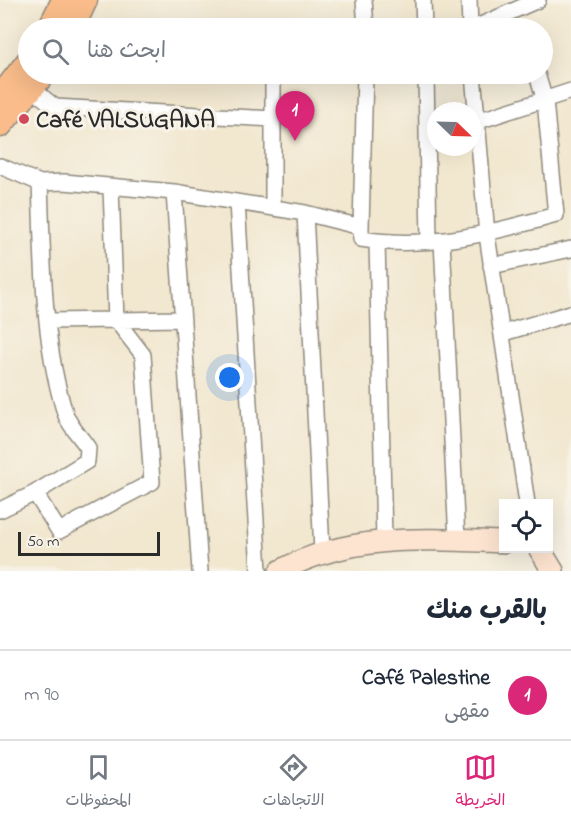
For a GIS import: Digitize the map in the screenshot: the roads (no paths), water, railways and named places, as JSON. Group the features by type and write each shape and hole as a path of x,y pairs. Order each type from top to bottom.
{"main road":[{"path":"55,18 64,0"},
{"path":"77,18 85,0"},
{"path":"0,98 18,75"},
{"path":"0,125 34,84"}],"street":[{"path":"364,0 365,18"},
{"path":"423,0 424,18"},
{"path":"469,0 471,18"},
{"path":"496,18 538,0"},
{"path":"39,84 55,107 273,118"},
{"path":"273,84 273,208"},
{"path":"365,84 360,227 361,238 377,241 435,241 487,235 556,215 545,101 540,84"},
{"path":"427,84 429,102"},
{"path":"472,84 473,102"},
{"path":"481,121 571,91"},
{"path":"433,156 435,241 457,540"},
{"path":"478,156 514,435 526,499"},
{"path":"0,166 40,183 64,182 174,192 305,213 360,227"},
{"path":"0,510 35,493 87,460 89,454 88,448 66,415 48,321 40,183"},
{"path":"35,493 58,531 152,482 143,355 116,320 111,188"},
{"path":"174,192 200,571"},
{"path":"237,202 259,571"},
{"path":"305,213 322,551"},
{"path":"377,241 384,540"},
{"path":"491,266 571,249"},
{"path":"502,333 571,313"},
{"path":"48,321 183,319"},
{"path":"280,571 322,551 384,540 499,542"},
{"path":"542,553 553,571"}],"place":[{"name":"Café VALSUGANA","path":"24,119"},
{"name":"Café Palestine","path":"295,141"}]}
